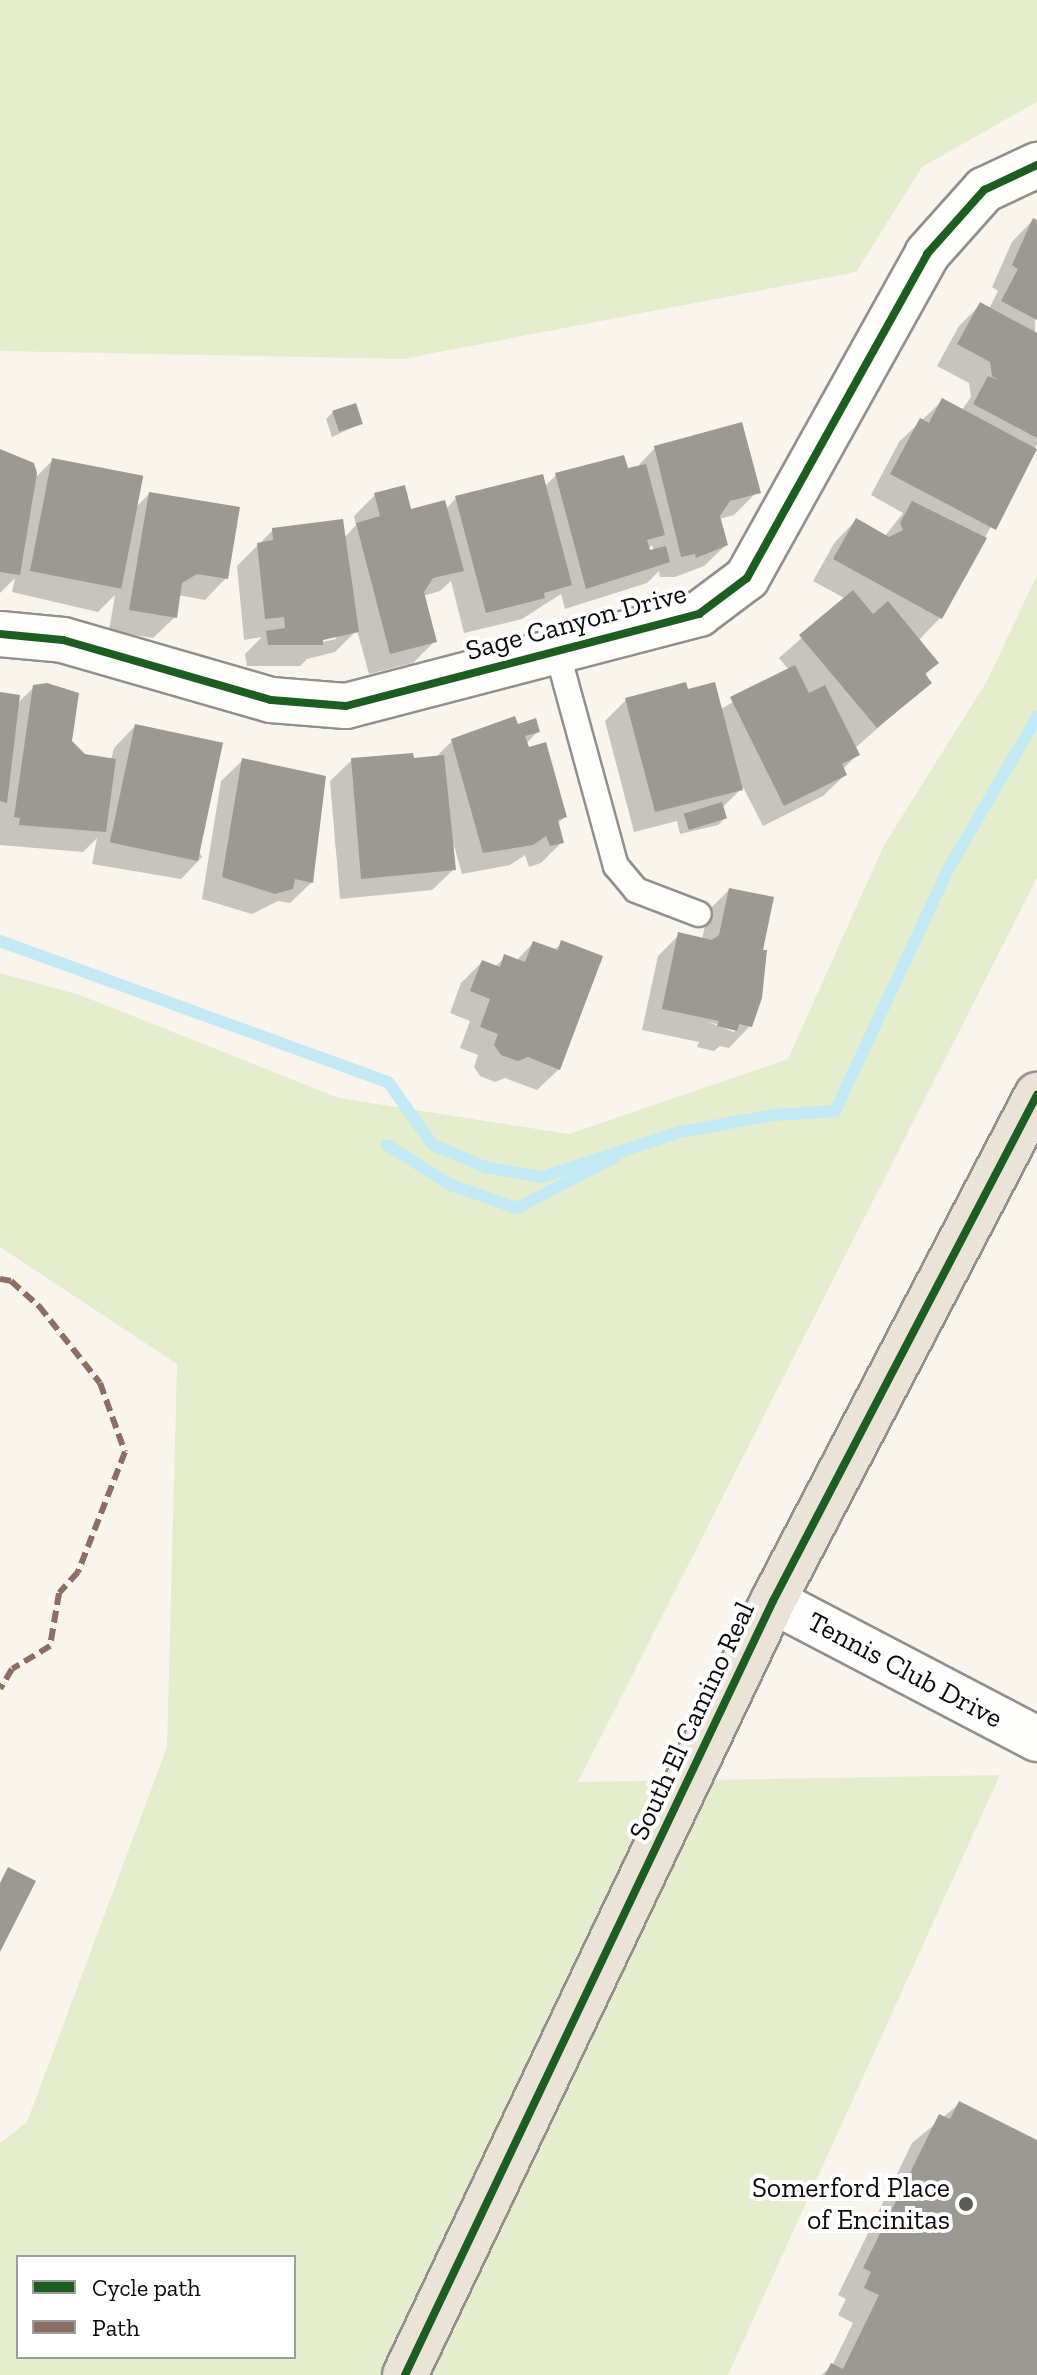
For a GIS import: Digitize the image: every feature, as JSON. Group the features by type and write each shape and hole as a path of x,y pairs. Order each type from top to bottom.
{"main road":[{"name":"South El Camino Real","path":"405,2375 773,1601 1037,1095"}],"street":[{"name":"Sage Canyon Drive","path":"0,634 63,640 271,700 346,706 699,614 747,578 927,254 984,190 1037,165"},
{"name":"Tennis Club Drive","path":"773,1601 1037,1739"}],"lane":[{"path":"557,651 616,866 636,890 699,914"}],"green space":[{"path":"0,0 1037,0 1037,102 922,167 856,272 403,359 0,351"},
{"path":"1037,575 1037,878 578,1782 1000,1775 728,2375 0,2375 0,2143 27,2122 167,1747 177,1364 0,1247 0,973 80,995 339,1098 569,1134 788,1059 884,845 987,681"}],"building":[{"path":"1033,218 1037,220 1037,320 1001,301 1018,269 1012,265"},
{"path":"980,302 1037,333 1037,438 973,404 988,376 999,380 992,376 990,362 957,344"},
{"path":"942,398 1037,449 996,530 890,474 920,418 929,423"},
{"path":"356,403 363,424 339,432 332,411"},
{"path":"742,422 761,493 730,501 720,516 728,545 696,558 695,554 681,557 654,446"},
{"path":"0,449 34,463 37,473 20,575 0,572"},
{"path":"624,455 628,468 646,464 665,535 647,540 650,550 666,546 670,562 586,589 555,473"},
{"path":"52,458 143,476 121,589 30,571"},
{"path":"543,474 572,585 544,593 545,598 486,613 455,496"},
{"path":"405,485 411,509 445,500 464,571 433,578 424,592 437,642 390,654 356,523 380,516 374,493"},
{"path":"149,492 240,507 228,579 197,574 182,583 177,618 129,610"},
{"path":"912,501 987,538 942,619 833,559 856,518 889,537 903,530 900,523"},
{"path":"343,519 359,632 323,640 323,645 268,645 266,631 285,628 284,617 265,619 257,543 273,540 272,528"},
{"path":"853,590 873,614 888,601 939,663 925,674 932,683 877,728 799,635"},
{"path":"795,665 809,693 825,685 860,755 842,764 847,775 784,806 730,697"},
{"path":"686,682 688,689 715,682 743,790 655,812 625,698"},
{"path":"47,683 79,693 72,741 85,754 116,759 106,832 19,825 20,818 14,817 33,685"},
{"path":"0,692 20,695 7,803 0,801"},
{"path":"515,716 518,724 536,718 540,732 525,736 529,747 546,742 567,817 558,820 564,843 550,846 546,836 533,845 483,853 451,739"},
{"path":"135,724 223,743 198,861 110,842"},
{"path":"413,753 414,758 444,755 456,870 361,879 351,758"},
{"path":"242,758 326,776 313,883 295,879 293,889 275,894 222,877"},
{"path":"722,802 727,818 689,830 684,814"},
{"path":"729,888 774,897 763,950 767,950 762,998 752,1027 739,1024 737,1031 717,1026 719,1021 662,1009 678,932 712,940 719,935"},
{"path":"561,940 603,956 560,1070 528,1057 518,1061 501,1055 494,1045 498,1034 480,1027 490,999 470,991 482,960 500,967 504,954 525,962 533,941 558,950"},
{"path":"8,1867 36,1881 0,1952 0,1883"},
{"name":"Somerford Place of Encinitas","path":"959,2101 1037,2140 1037,2375 825,2375 831,2363 843,2369 879,2295 864,2288 871,2272 863,2268 939,2114 950,2119"}],"waterway":[{"path":"0,941 388,1082 433,1145 485,1167 542,1177 680,1132 774,1115 835,1111 950,866 1037,717"},
{"path":"387,1145 451,1185 517,1208 615,1157"}],"marked path":[{"path":"0,1279 11,1281 39,1306 100,1383 125,1452 78,1572 59,1593 50,1646 12,1669 0,1689"}],"cycle path":[{"path":"0,634 63,640 271,700 346,706 699,614 747,578 927,254 984,190 1037,165"},
{"path":"405,2375 773,1601 1037,1095"}],"place":[{"name":"Somerford Place of Encinitas","path":"966,2204"}]}
